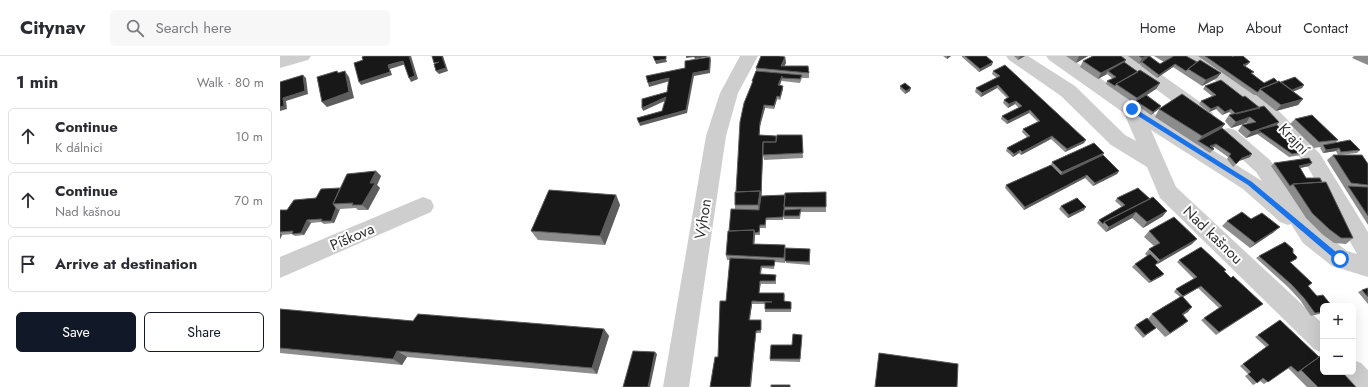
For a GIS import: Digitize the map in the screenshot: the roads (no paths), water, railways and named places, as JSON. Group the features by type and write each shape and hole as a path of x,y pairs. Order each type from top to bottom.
{"street":[{"path":"280,62 302,56"},
{"name":"Výhon","path":"676,387 716,136 729,93 749,56"},
{"path":"1015,56 1068,91 1118,140 1155,162"},
{"path":"1055,56 1132,109 1250,183 1340,259 1368,267"},
{"path":"1123,56 1214,121 1263,166 1311,236"},
{"name":"Krajní","path":"1187,56 1222,77 1274,118 1313,159 1368,252"},
{"name":"Nad kašnou","path":"1132,109 1168,192 1321,339"},
{"name":"Píškova","path":"280,268 423,206"},
{"path":"1355,375 1366,387"}]}
